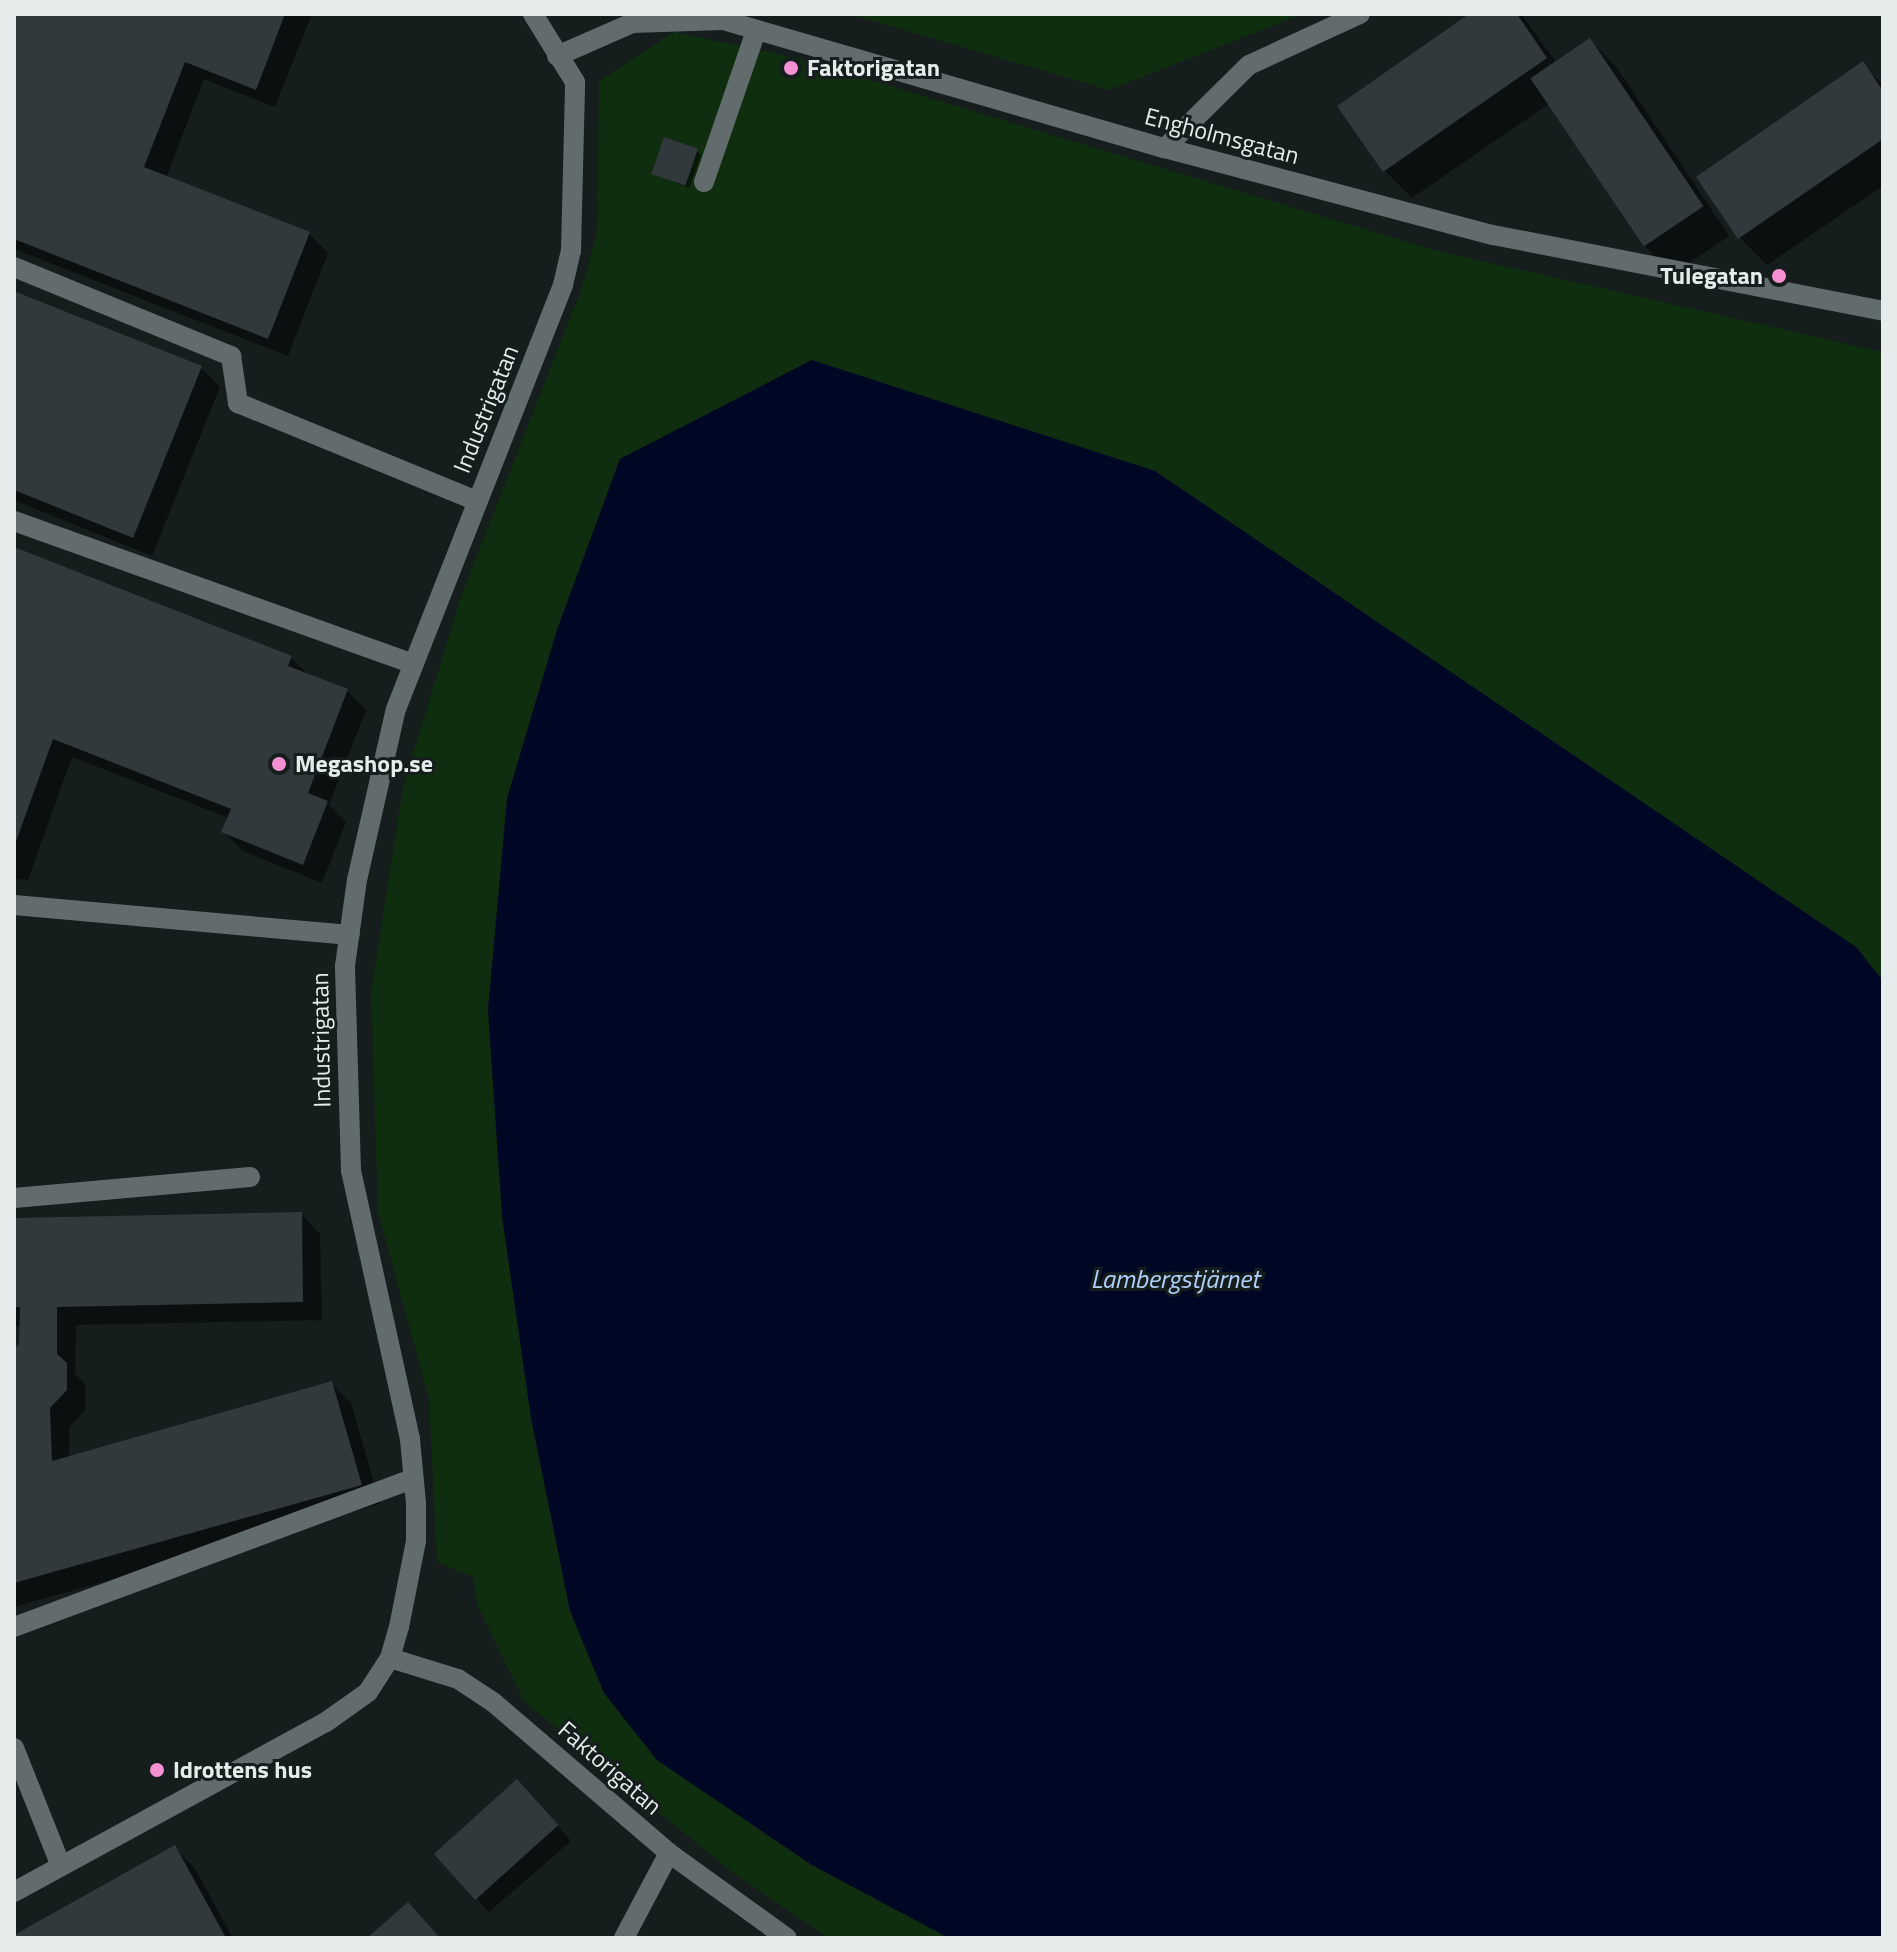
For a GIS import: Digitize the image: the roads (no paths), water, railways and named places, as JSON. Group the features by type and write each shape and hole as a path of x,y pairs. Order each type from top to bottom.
{"street":[{"name":"Industrigatan","path":"14,1892 326,1722 368,1692 390,1658 416,1541 413,1479 410,1439 351,1170 344,1069 350,935 377,786 413,664 563,285 571,251 575,82 533,14"},
{"path":"1165,148 1249,65 1360,14"},
{"name":"Engholmsgatan","path":"557,56 632,23 723,20 1165,148 1493,235 1883,311"},
{"path":"704,182 756,31"},
{"path":"14,267 231,356 238,403 477,501"},
{"path":"14,521 413,664"},
{"path":"14,905 350,935"},
{"path":"14,1198 250,1177"},
{"path":"14,1627 413,1479"},
{"name":"Faktorigatan","path":"390,1658 458,1679 493,1702 669,1853 787,1938"},
{"path":"14,1748 61,1866"},
{"path":"624,1938 669,1853"}],"water":[{"name":"Lambergstjärnet","path":"812,360 1155,471 1856,947 1883,981 1883,1938 949,1938 812,1865 657,1760 604,1693 570,1611 531,1418 502,1216 488,1010 507,799 557,630 620,459"}],"place":[{"name":"Faktorigatan","path":"791,68"},
{"name":"Tulegatan","path":"1779,276"},
{"name":"Megashop.se","path":"279,764"},
{"name":"Idrottens hus","path":"157,1770"}]}
